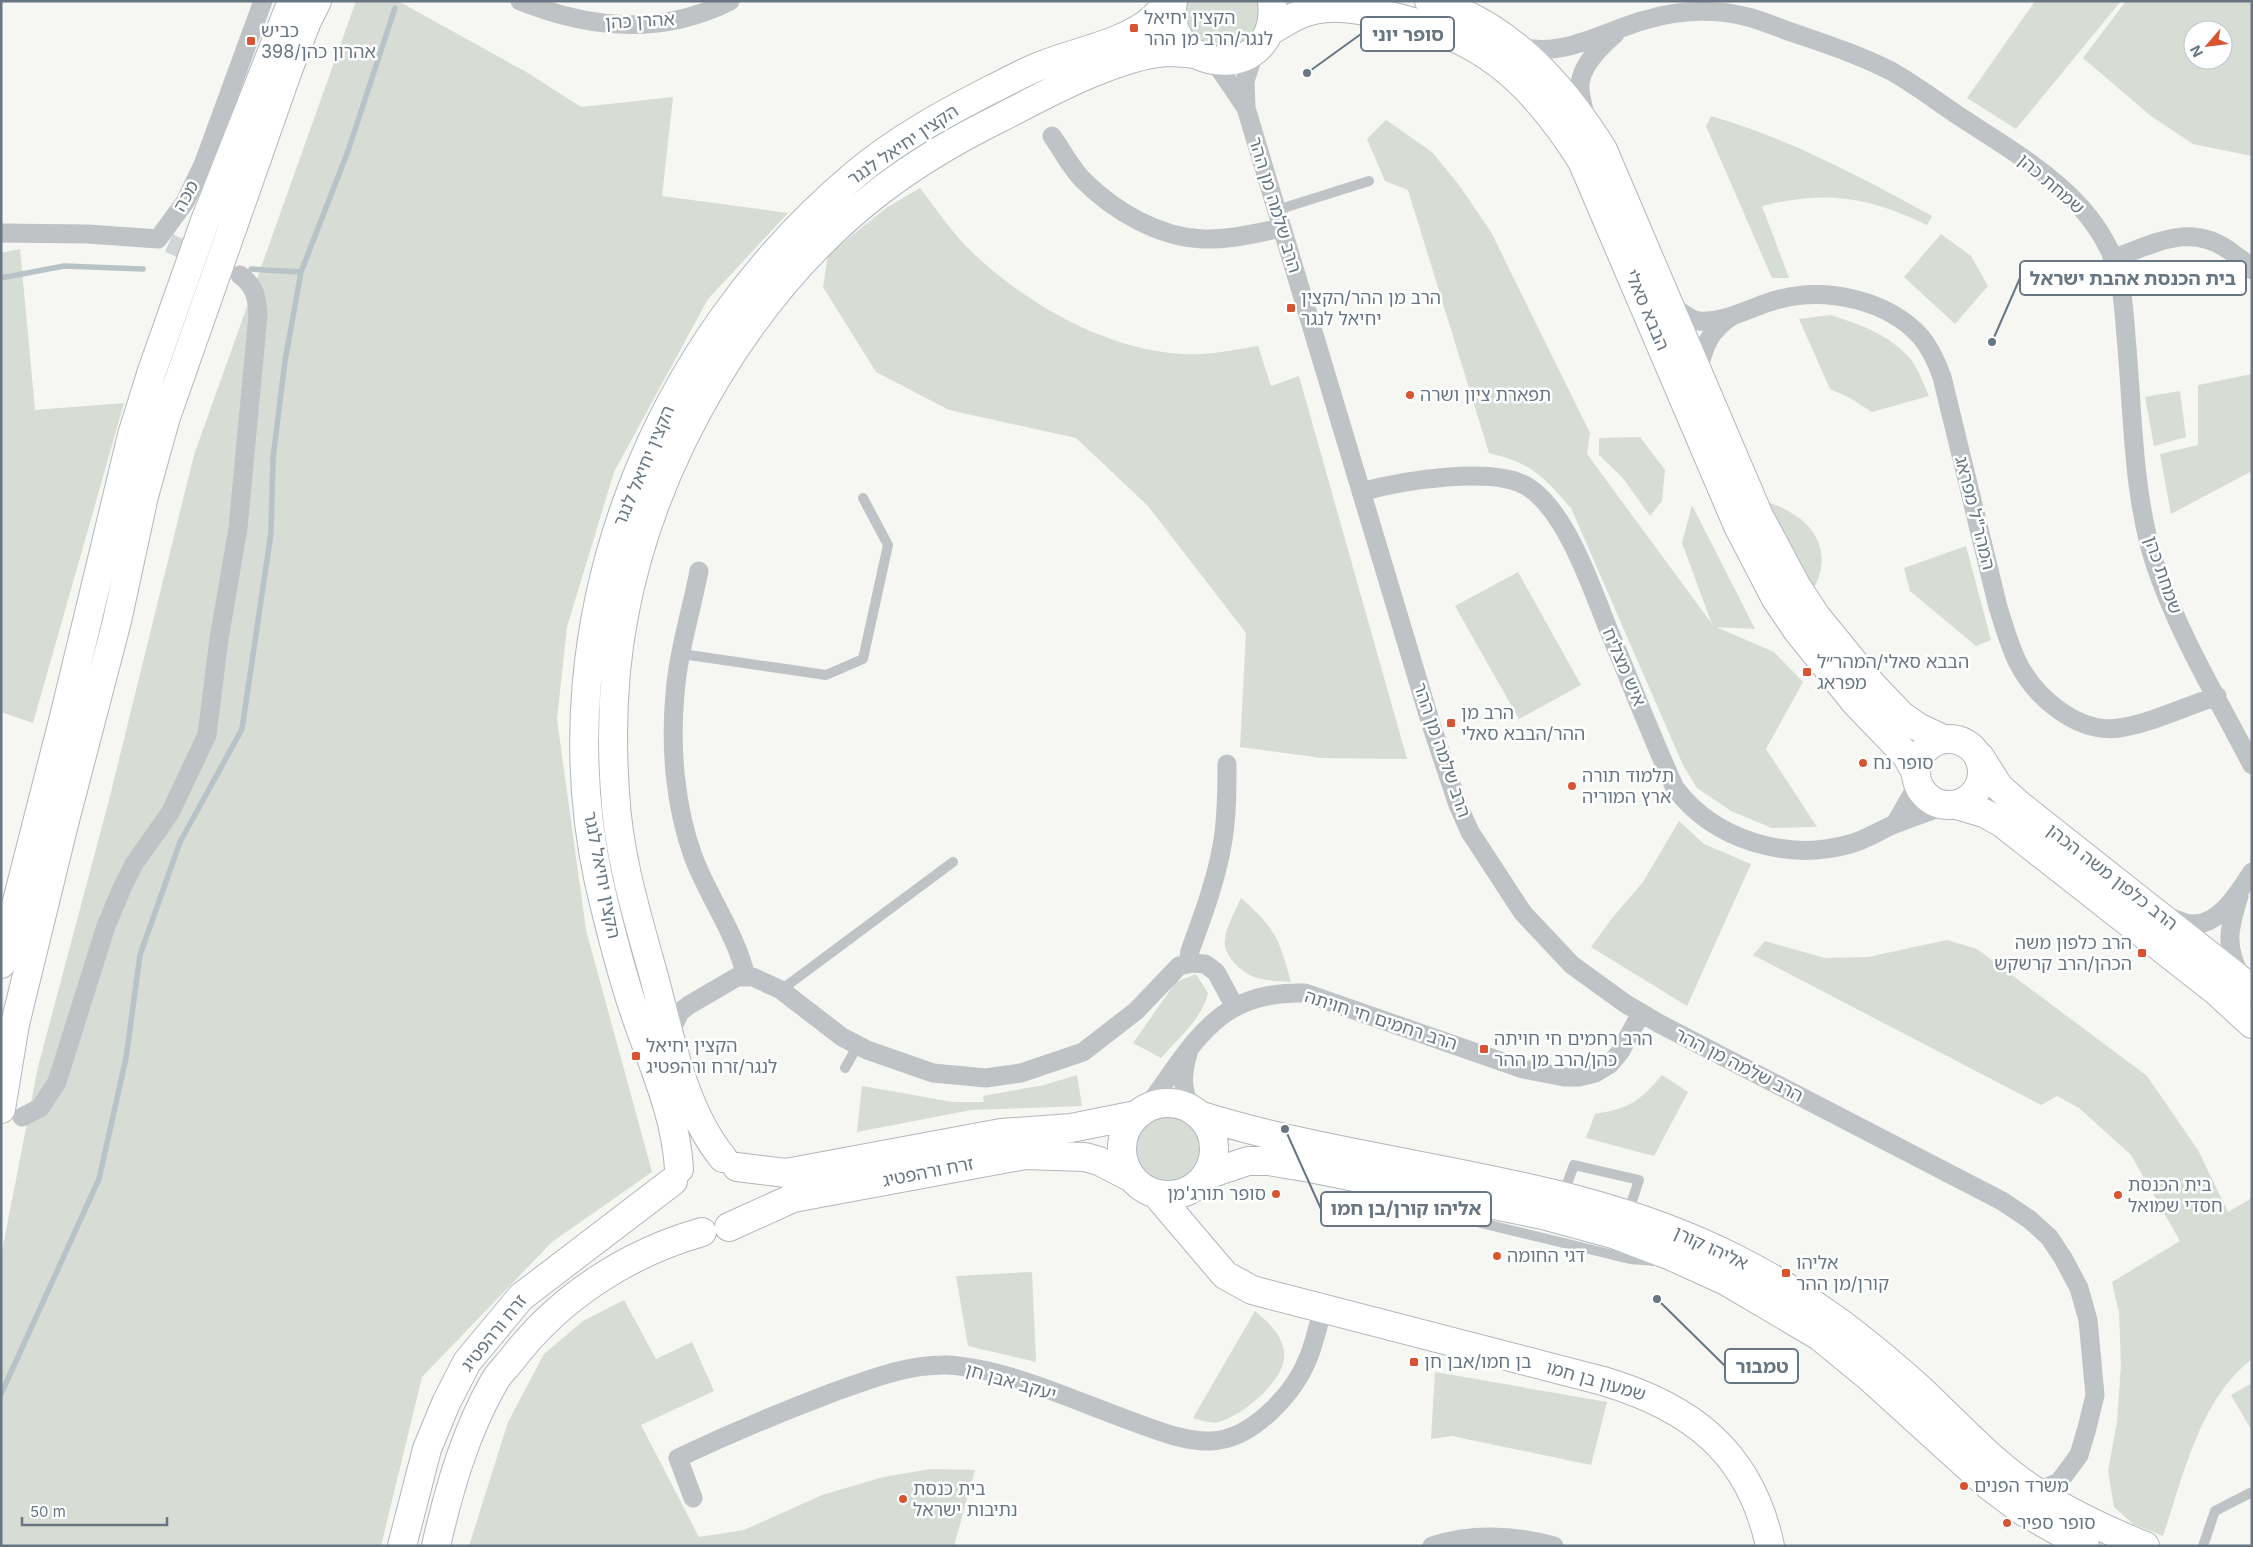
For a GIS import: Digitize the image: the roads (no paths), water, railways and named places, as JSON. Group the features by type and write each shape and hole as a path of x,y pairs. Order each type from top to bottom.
{"street":[{"name":"מכה","path":"1,233 88,234 163,241 185,202 202,165 263,1"},
{"path":"1,964 64,717 132,435 205,221 292,1"},
{"path":"240,275 250,282 257,297 258,324 238,528 218,639 207,735 170,813 134,864 119,895 106,926 57,1082 40,1108 12,1113 15,1024 64,824 117,621 144,496 166,417 288,70 317,1"},
{"name":"אהרן כהן","path":"520,1 564,17 582,21 601,24 642,25 685,19 730,1"},
{"name":"הקצין יחיאל לנגר","path":"676,1175 677,1144 669,1111 636,1019 602,894 591,842 586,797 587,695 595,616 615,536 642,461 677,390 704,345 734,301 784,242 830,196 862,169 938,118 1038,66 1135,30 1152,20 1167,1"},
{"path":"1173,1 1172,18 1176,32 1184,44 1222,71 1246,108"},
{"path":"1246,108 1245,81 1273,14 1272,1"},
{"name":"הבבא סאלי","path":"1429,1 1474,20 1512,44 1537,63 1560,89 1587,125 1603,150 1759,516 1797,586 1816,616 1873,686 1902,716 1918,727 1943,739"},
{"name":"שמחת כהן","path":"1620,30 1643,20 1684,7 1747,17 1826,44 1891,72 2033,164 2070,196 2095,225 2112,259 2119,280 2138,474 2144,520 2154,561 2182,630 2252,765"},
{"name":"הבבא סאלי","path":"1203,57 1226,62 1242,58 1262,41 1310,11 1330,8 1360,9 1431,26 1487,54 1521,81 1561,128 1582,161 1738,526 1776,598 1802,637 1855,702 1906,754 1917,777"},
{"path":"1512,44 1527,50 1560,48 1620,30"},
{"path":"1587,125 1580,84 1586,67 1602,46 1620,30"},
{"name":"הקצין יחיאל לנגר","path":"730,1163 701,1126 687,1092 642,932 619,838 614,769 619,644 633,576 655,506 688,428 728,361 787,280 817,248 879,192 953,142 1050,92 1090,74 1144,56 1166,52 1203,57"},
{"name":"הרב שלמה מן ההר","path":"1246,108 1431,724 1458,805 1470,832 1506,890 1548,942 1600,986 1641,1013 2002,1201 2029,1219 2048,1237 2063,1258 2079,1288 2088,1320 2095,1395 2079,1455 2059,1482 2038,1492"},
{"path":"1052,136 1081,179 1108,201 1139,222 1176,235 1203,239 1243,236 1279,219"},
{"path":"2112,259 2173,237 2197,236 2223,245 2252,270"},
{"name":"המהר\"ל מפראג","path":"1670,304 1686,316 1698,321 1735,314 1780,299 1804,295 1831,295 1852,299 1879,308 1902,320 1921,337 1934,355 1942,377 2009,643 2029,681 2052,704 2077,721 2099,729 2119,728 2216,696"},
{"name":"המהר\"ל מפראג","path":"1698,370 1705,346 1717,326 1735,314"},
{"name":"איש מצליח","path":"1361,492 1442,477 1483,475 1507,477 1529,487 1547,506 1577,552 1675,788 1688,804 1706,820 1753,843 1794,849 1827,849 1851,844 1895,824 1952,805"},
{"path":"699,571 675,693 676,768 685,829 703,879 741,953 746,977"},
{"path":"1895,824 1917,777 1918,759 1932,743 1954,738 1965,742 1980,758 1983,767 1980,786 1974,795 1952,805 1929,799 1917,777"},
{"name":"הרב כלפון משה הכהן","path":"1980,758 1999,787 2018,804 2248,986"},
{"path":"1188,964 1190,951 1216,871 1222,841 1227,807 1227,764"},
{"name":"הרב כלפון משה הכהן","path":"1952,805 1984,813 2002,823 2208,985 2252,1024"},
{"path":"2158,914 2192,924 2210,920 2228,905 2252,872"},
{"path":"2240,891 2229,926 2230,946 2232,960 2248,986"},
{"path":"670,1033 680,1012 689,1005 725,982 737,977 746,977 763,980 781,990 817,1020 858,1045 892,1060 933,1073 986,1078 1021,1073 1083,1052 1136,1011 1179,966 1205,964 1216,972 1235,1007"},
{"name":"הרב רחמים חי חויתה","path":"1191,1045 1214,1021 1253,997 1282,992 1305,993 1523,1069 1546,1075 1579,1077 1595,1073 1610,1064 1620,1052 1641,1013"},
{"path":"1191,1045 1183,1071 1187,1101 1207,1125 1214,1150 1212,1163 1202,1180 1179,1194 1157,1194 1147,1191 1130,1177 1124,1165 1121,1152 1122,1138 1128,1125 1141,1111 1191,1045"},
{"path":"1141,1111 1161,1103 1169,1103 1195,1112"},
{"name":"זרח ורהפטיג","path":"730,1163 786,1173 1001,1132 1071,1128 1141,1111"},
{"name":"אליהו קורן","path":"1195,1112 1262,1133 1563,1195 1628,1213 1681,1233 1737,1259 1834,1316 1885,1358 2010,1472 2038,1492 2097,1524 2146,1546"},
{"name":"זרח ורהפטיג","path":"729,1227 793,1198 1025,1155 1085,1156 1130,1177"},
{"path":"700,1156 730,1163 745,1182 747,1199 738,1220 720,1231 702,1232 689,1227 679,1218 673,1207 670,1194 676,1175 688,1161 700,1156"},
{"name":"אליהו קורן","path":"1202,1180 1248,1161 1268,1161 1543,1215 1583,1225 1642,1244 1734,1286 1820,1336 1869,1377 1988,1485 2024,1512 2086,1546"},
{"name":"זרח ורהפטיג","path":"402,1546 427,1449 446,1403 467,1362 521,1296 676,1175"},
{"name":"שמעון בן חמו","path":"1202,1180 1193,1217 1200,1241 1212,1261"},
{"name":"שמעון בן חמו","path":"1157,1194 1173,1211 1212,1261 1231,1279 1252,1290 1603,1381 1640,1392 1666,1404 1711,1436 1731,1458 1748,1482 1770,1546"},
{"name":"זרח ורהפטיג","path":"436,1546 459,1460 476,1417 495,1380 518,1351 544,1321 576,1295 615,1268 669,1241 702,1232"},
{"name":"יעקב אבן חן","path":"693,1498 678,1458 779,1412 892,1372 921,1366 948,1365 979,1369 1009,1377 1182,1438 1213,1441 1229,1439 1255,1425 1269,1414 1283,1398 1309,1358 1323,1309"},
{"path":"1432,1546 1472,1537 1495,1537 1526,1539 1554,1546"}],"lane":[{"path":"1279,219 1369,181"},
{"path":"682,654 826,675 863,659 888,545 863,498"},
{"path":"781,990 953,862"},
{"path":"844,1068 858,1045"},
{"path":"2203,1546 2215,1511 2250,1493"}],"waterway":[{"path":"1,1394 99,1179 126,1058 140,955 180,842 242,729 271,533 273,458 285,361 301,272 348,151 395,8"},
{"path":"1,278 64,266 143,269"},
{"path":"251,269 301,272"}],"tunnel":[{"path":"169,243 204,259"}],"place":[{"name":"הקצין יחיאל לנגר/הרב מן ההר","path":"1134,28"},
{"name":"כביש 398/אהרון כהן","path":"251,41"},
{"name":"סופר יוני","path":"1307,73"},
{"name":"הרב מן ההר/הקצין יחיאל לנגר","path":"1291,308"},
{"name":"בית הכנסת אהבת ישראל","path":"1992,342"},
{"name":"תפארת ציון ושרה","path":"1410,395"},
{"name":"הבבא סאלי/המהר״ל מפראג","path":"1807,672"},
{"name":"הרב מן ההר/הבבא סאלי","path":"1451,723"},
{"name":"סופר נח","path":"1863,763"},
{"name":"תלמוד תורה ארץ המוריה","path":"1572,786"},
{"name":"הרב כלפון משה הכהן/הרב קרשקש","path":"2142,953"},
{"name":"הרב רחמים חי חויתה כהן/הרב מן ההר","path":"1484,1049"},
{"name":"הקצין יחיאל לנגר/זרח ורהפטיג","path":"636,1056"},
{"name":"אליהו קורן/בן חמו","path":"1285,1129"},
{"name":"סופר תורג'מן","path":"1276,1194"},
{"name":"בית הכנסת חסדי שמואל","path":"2118,1195"},
{"name":"דגי החומה","path":"1497,1256"},
{"name":"אליהו קורן/מן ההר","path":"1786,1273"},
{"name":"טמבור","path":"1657,1299"},
{"name":"בן חמו/אבן חן","path":"1414,1362"},
{"name":"משרד הפנים","path":"1964,1486"},
{"name":"בית כנסת נתיבות ישראל","path":"903,1499"},
{"name":"סופר ספיר","path":"2007,1523"}]}
